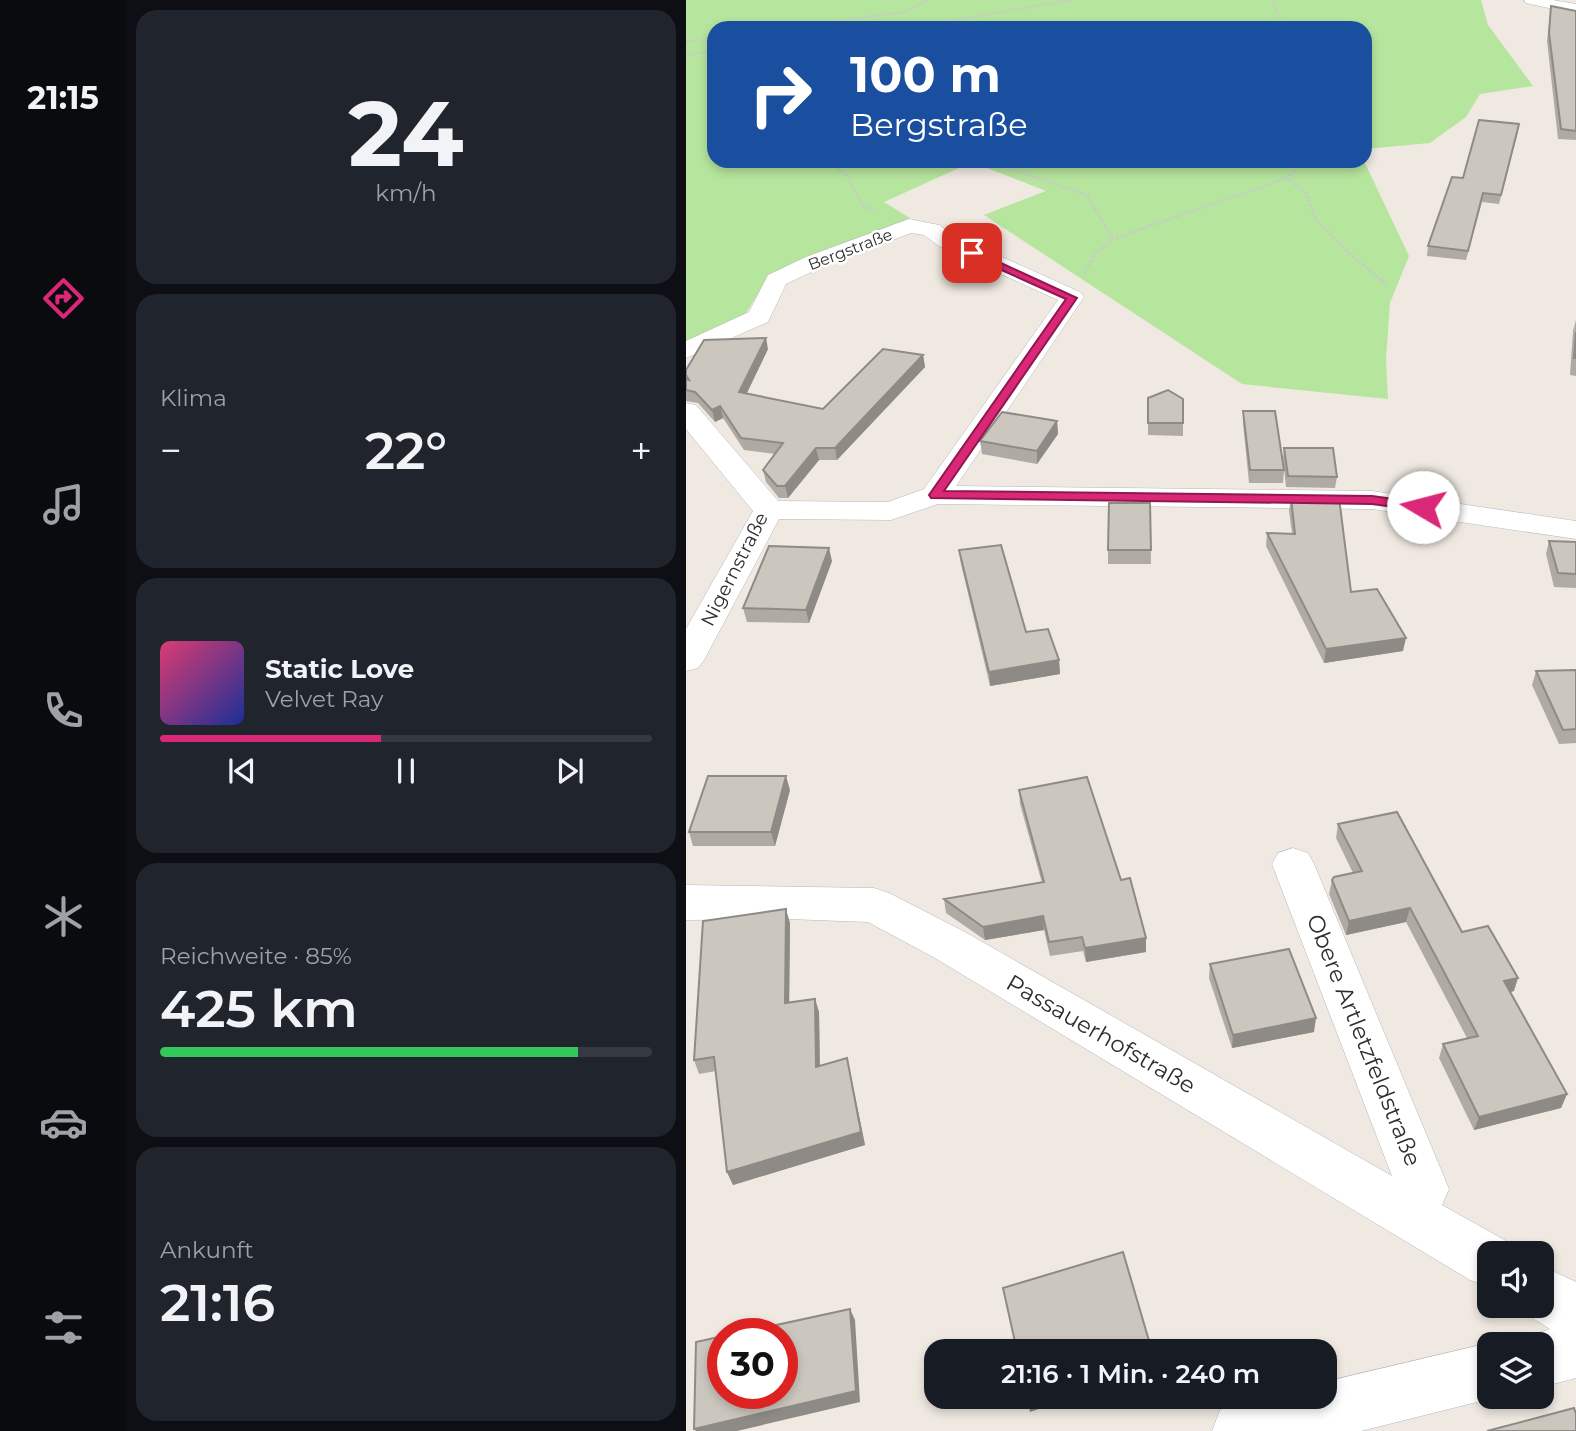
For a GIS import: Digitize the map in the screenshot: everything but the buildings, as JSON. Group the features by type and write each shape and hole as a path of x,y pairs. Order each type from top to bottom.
{"street":[{"path":"1531,0 1576,9"},
{"name":"Bergstraße","path":"686,351 759,317 776,280 814,262 909,226 931,230 947,242 1072,298"},
{"path":"935,495 1072,298"},
{"name":"Nigernstraße","path":"686,660 769,509 688,416"},
{"path":"769,509 891,511 935,495 1372,500 1576,530"},
{"name":"Obere Artletzfeldstraße","path":"1293,864 1423,1189 1412,1215"},
{"name":"Passauerhofstraße","path":"686,902 874,905 962,952 1477,1254"},
{"path":"1554,1300 1576,1313"},
{"path":"1554,1356 1576,1350"},
{"path":"1241,1431 1477,1374"}],"path":[{"path":"843,21 905,12 928,0"},
{"path":"950,21 1071,0"},
{"path":"1272,0 1281,21"},
{"path":"686,41 707,40"},
{"path":"686,56 707,52"},
{"path":"837,168 845,173 862,205 909,226"},
{"path":"1007,168 1087,195 1113,239"},
{"path":"1072,298 1094,255 1113,239 1287,178 1297,168"},
{"path":"1287,178 1306,193 1316,219 1348,252 1387,285"}],"green space":[{"path":"686,0 1481,0 1488,25 1533,86 1480,94 1466,117 1430,143 1372,148 1372,21 707,21 707,168 959,168 884,202 910,218 770,275 744,316 686,341"},
{"path":"987,168 1367,168 1409,256 1390,303 1386,358 1388,399 1242,384 984,215 1046,191"}],"route":[{"path":"972,253 1072,298 935,495 1372,500 1423,507"}]}
